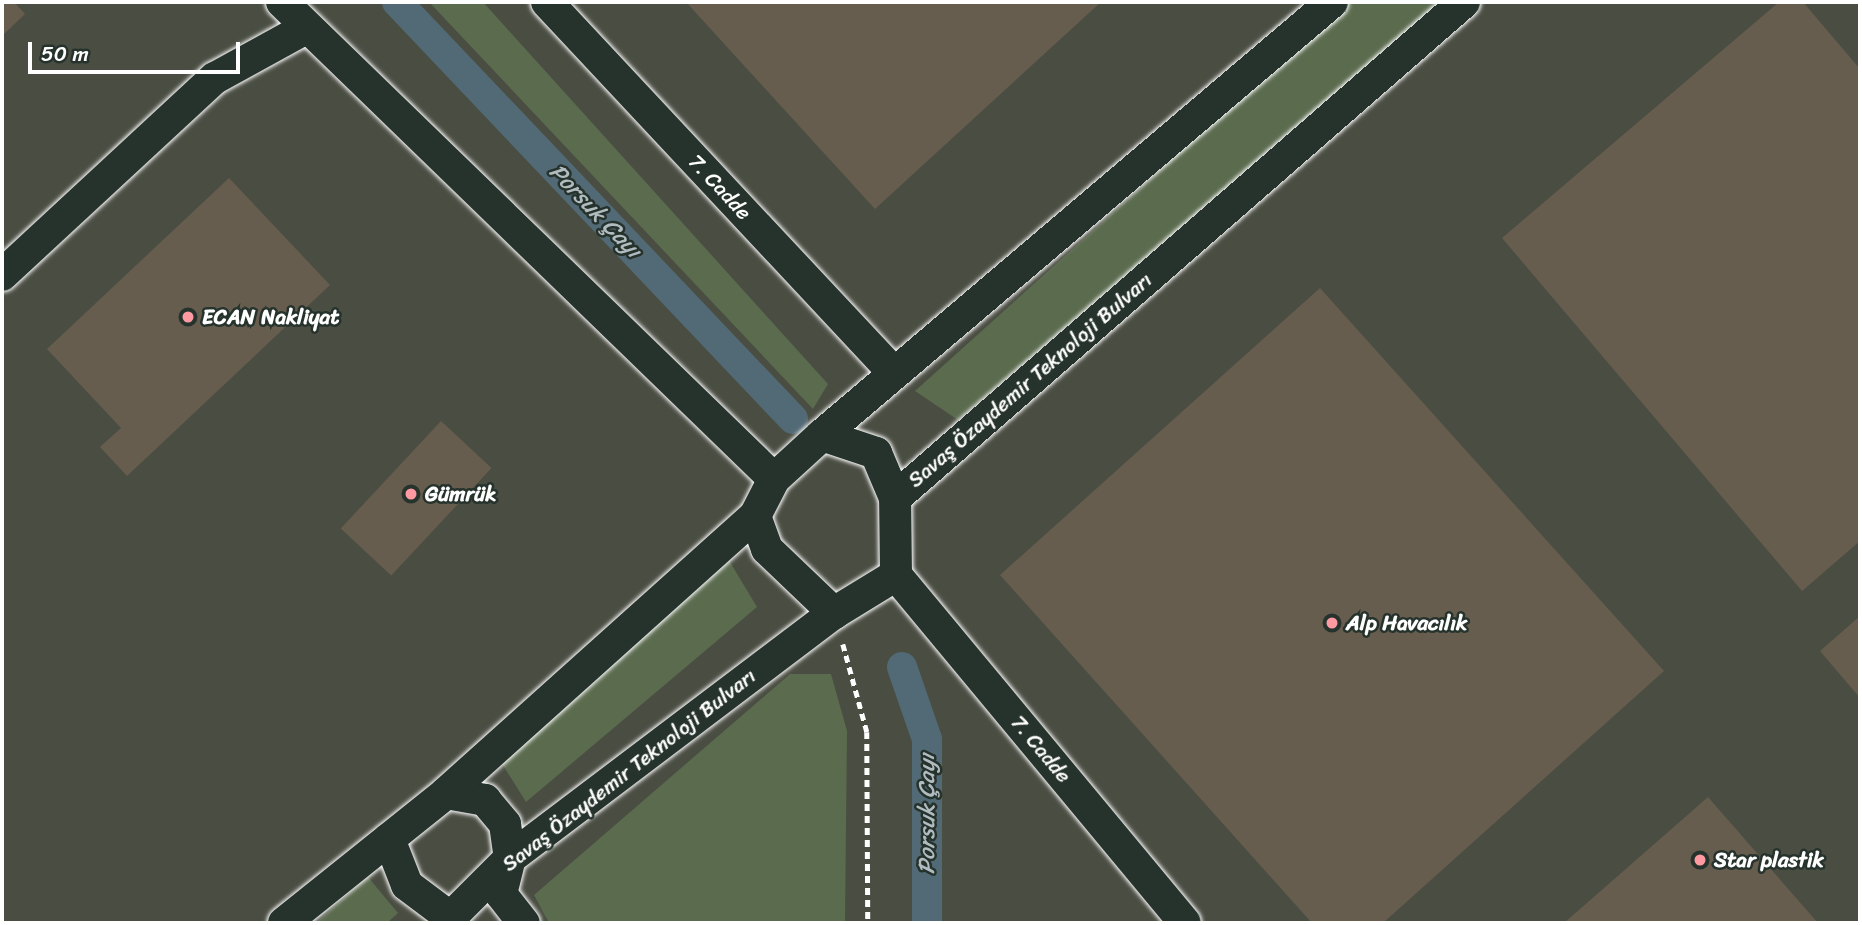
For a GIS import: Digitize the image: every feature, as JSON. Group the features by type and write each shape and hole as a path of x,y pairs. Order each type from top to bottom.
{"street":[{"path":"282,2 774,480"},
{"name":"7. Cadde","path":"547,2 894,373"},
{"path":"284,923 446,793 755,516 774,480 822,435 1332,2"},
{"name":"Savaş Özaydemir Teknoloji Bulvarı","path":"448,921 510,858 834,613 896,575 895,498 1464,2"},
{"path":"2,275 215,78 306,28"},
{"path":"822,435 876,453 895,498"},
{"path":"755,516 767,549 834,613"},
{"name":"7. Cadde","path":"896,575 1185,923"},
{"path":"446,793 485,800 505,824 510,858 500,894 524,923"},
{"path":"389,839 407,885 448,921"}],"path":[{"path":"834,613 867,732 868,923"}],"shaded area":[{"path":"2,2 1860,2 1860,923 2,923"}],"green space":[{"path":"429,2 483,2 828,384 813,409"},
{"path":"1347,2 1440,2 958,420 915,391"},
{"path":"727,557 757,607 526,802 501,762"},
{"path":"790,674 831,674 847,731 845,923 549,923 534,895"},
{"path":"368,877 398,913 387,923 316,923"}],"building":[{"path":"2,2 14,2 25,14 2,36"},
{"path":"686,2 1101,2 875,209"},
{"path":"1779,2 1803,2 1860,69 1860,541 1802,591 1502,238"},
{"name":"ECAN Nakliyat","path":"229,178 330,285 127,476 100,447 121,428 47,349"},
{"name":"Alp Havacılık","path":"1320,288 1664,671 1383,923 1312,923 1000,575"},
{"name":"Gümrük","path":"441,421 491,468 391,576 341,529"},
{"path":"1860,616 1860,698 1820,651"},
{"name":"Star plastik","path":"1708,797 1818,923 1564,923"}],"waterway":[{"name":"Porsuk Çayı","path":"397,2 793,419"},
{"name":"Porsuk Çayı","path":"902,667 927,739 927,923"}],"place":[{"name":"ECAN Nakliyat","path":"188,317"},
{"name":"Gümrük","path":"411,494"},
{"name":"Alp Havacılık","path":"1332,623"},
{"name":"Star plastik","path":"1700,860"}]}
